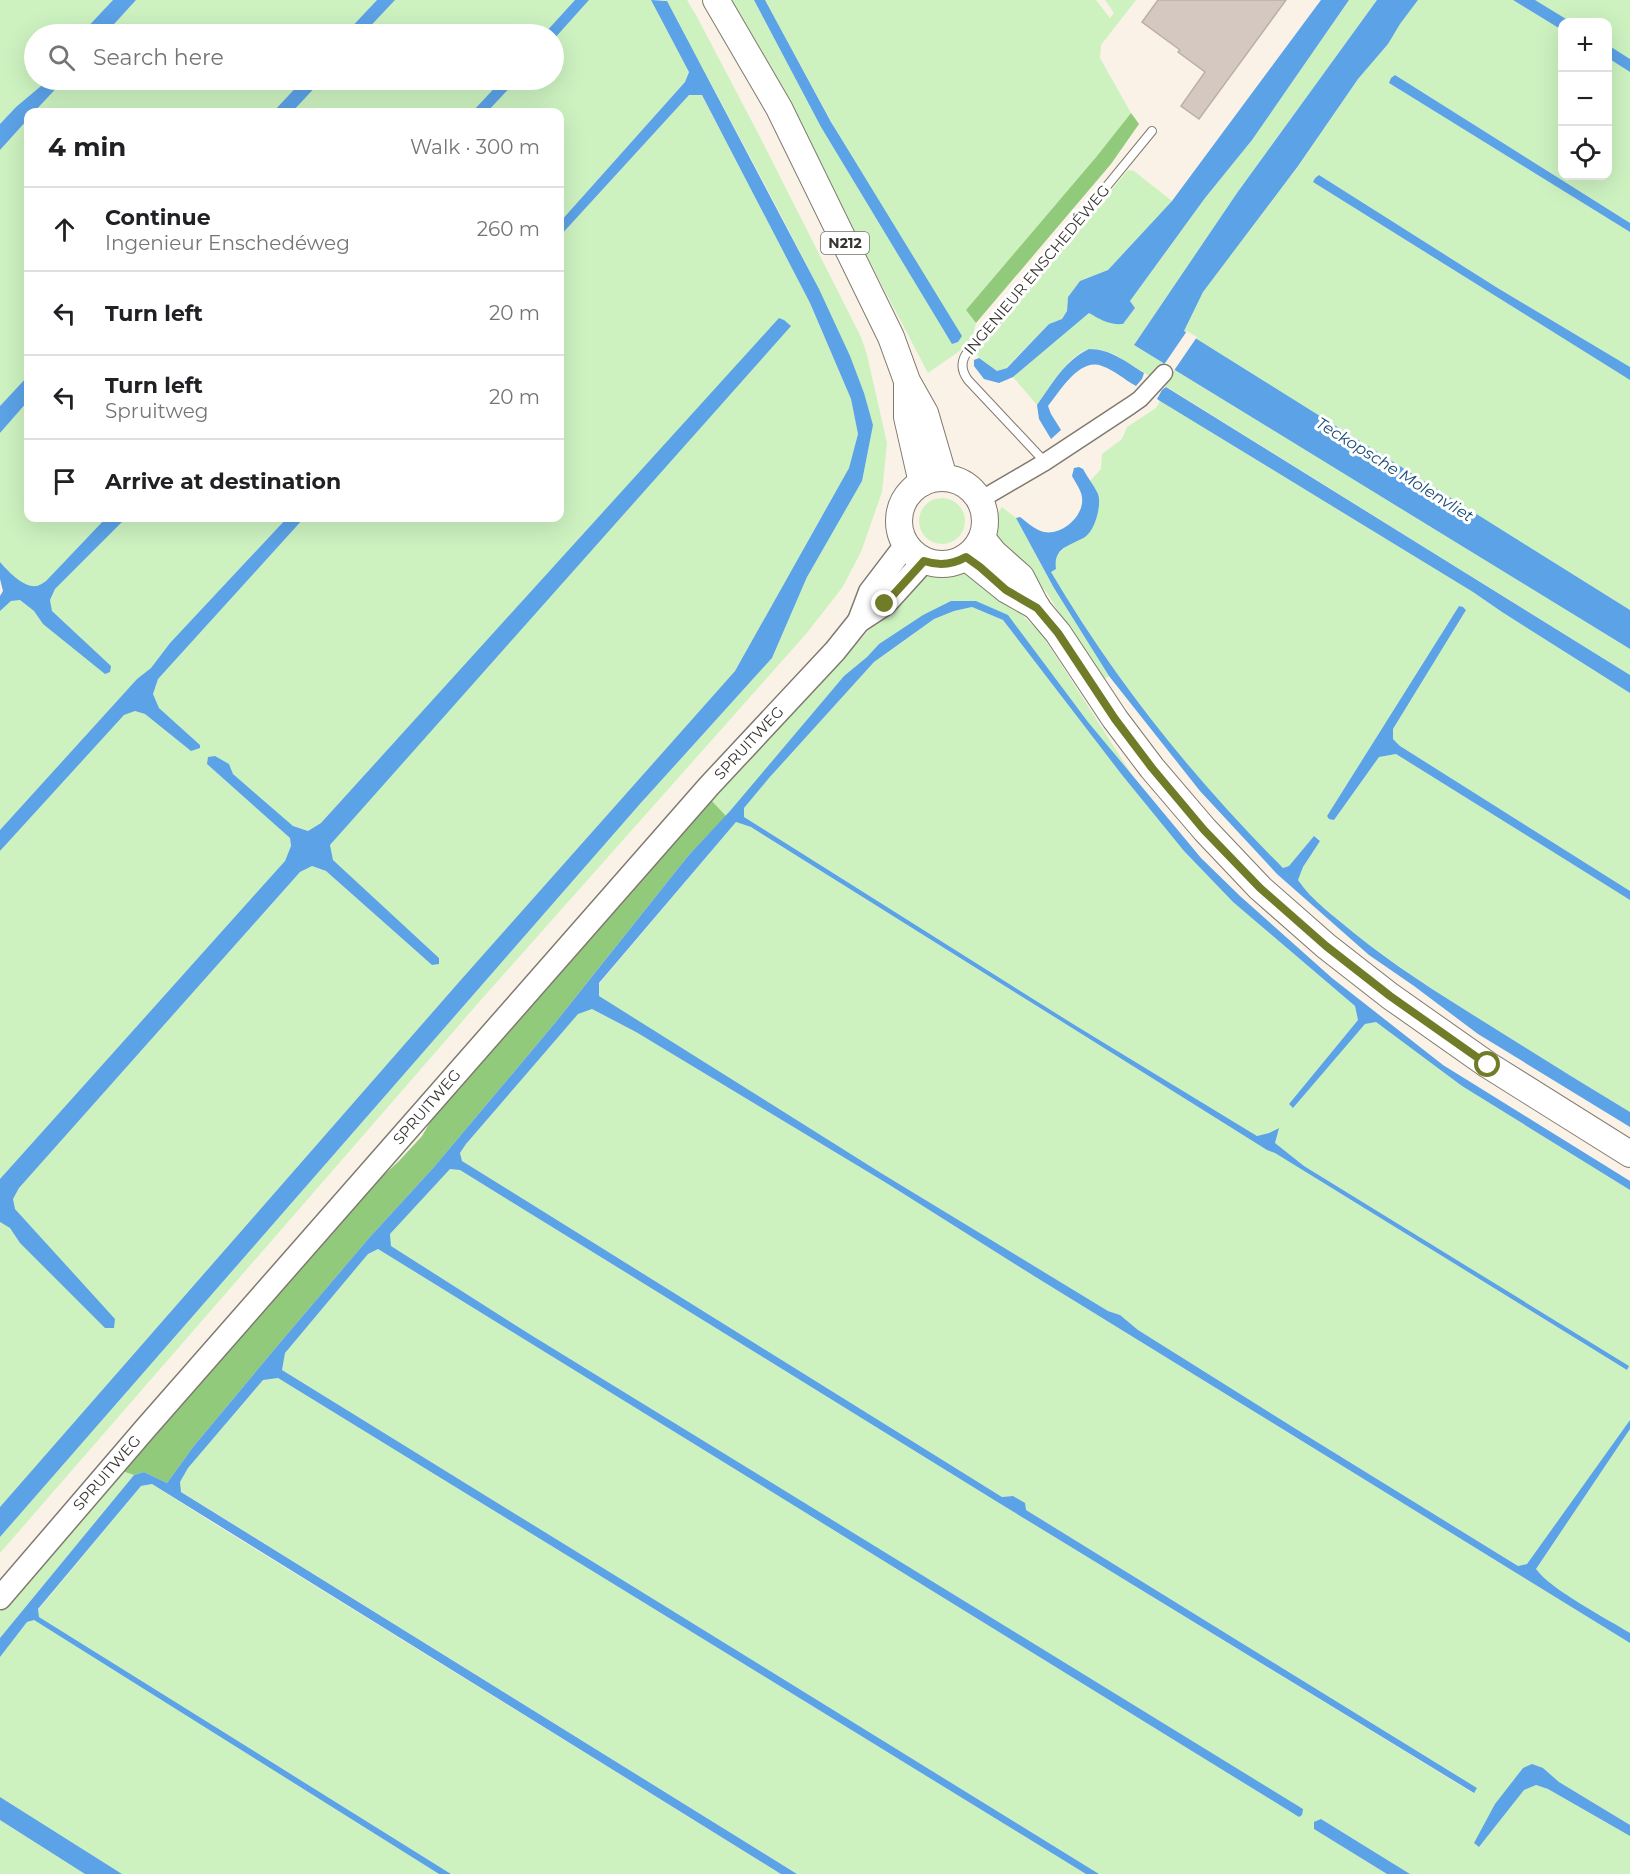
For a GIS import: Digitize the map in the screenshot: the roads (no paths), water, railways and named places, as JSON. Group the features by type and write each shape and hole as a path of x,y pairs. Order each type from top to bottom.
{"main road":[{"name":"N212","path":"716,0 779,108 891,337 907,381 907,417 933,480"},
{"path":"933,480 959,482 972,490 980,500 985,520 982,538 966,557 950,564 933,564 915,553 898,525 899,512 907,495 933,480"},
{"path":"982,538 994,553 1021,577 1037,608 1058,633 1115,719 1152,768 1204,830 1260,888 1326,946 1390,996 1488,1065 1630,1154"},
{"name":"SPRUITWEG","path":"0,1598 145,1429 702,795 835,651 859,621 885,604 915,553"},
{"path":"966,557 1006,590 1037,608"}],"street":[{"path":"980,500 1045,462 1140,399 1164,373"}],"lane":[{"name":"INGENIEUR ENSCHEDÉWEG","path":"1045,462 968,380 962,372 961,365 964,356 989,330 1152,131"}],"water":[{"path":"113,0 136,0 114,24 90,24"},
{"path":"377,0 395,0 372,24 354,24"},
{"path":"575,0 589,0 564,28 564,24 553,24"},
{"path":"651,0 667,1 819,289 850,356 873,425 862,481 807,577 772,658 639,805 0,1537 0,1507 459,982 735,671 849,468 858,434 851,399 810,303 702,95 689,95 564,232 564,218 685,82 689,72"},
{"path":"754,0 765,0 831,122 962,336 958,342 952,344 821,127"},
{"path":"1321,0 1349,0 1252,140 1205,198 1130,301 1135,308 1123,324 1109,323 1089,313 1013,377 999,383 984,379 974,366 974,360 979,358 997,371 1007,368 1049,324 1062,319 1067,311 1068,297 1080,281 1108,270 1172,201"},
{"name":"Teckopsche Molenvliet","path":"1377,0 1418,0 1388,44 1358,79 1298,166 1203,292 1184,331 1630,610 1630,649 1134,345 1237,193"},
{"path":"1513,0 1535,0 1564,18 1558,18 1558,28"},
{"path":"1612,48 1630,59 1630,72 1612,61"},
{"path":"1395,75 1558,178 1558,180 1562,180 1630,223 1630,232 1389,83"},
{"path":"36,90 55,90 38,108 24,108 24,123 0,150 0,124"},
{"path":"294,90 313,90 296,108 277,108"},
{"path":"493,90 508,90 491,108 476,108"},
{"path":"1319,175 1496,287 1630,367 1630,380 1313,182"},
{"path":"779,318 791,326 330,845 333,860 439,958 439,964 432,965 326,871 312,866 300,872 19,1188 13,1199 15,1209 115,1319 114,1328 105,1328 20,1243 10,1228 0,1222 0,1179 285,861 291,846 290,838 207,764 208,757 215,756 229,764 233,774 293,826 308,831 321,823"},
{"path":"1089,349 1104,351 1118,357 1144,373 1142,379 1136,386 1111,370 1094,365 1086,366 1078,371 1048,406 1061,430 1051,439 1039,419 1037,405 1066,366"},
{"path":"24,380 24,406 0,433 0,406"},
{"path":"1166,387 1630,675 1630,693 1473,592 1157,399"},
{"path":"1074,468 1083,469 1098,494 1097,515 1085,537 1068,545 1060,552 1057,556 1056,569 1051,572 1102,652 1187,764 1283,868 1289,866 1314,836 1320,841 1303,867 1298,880 1331,914 1419,980 1630,1112 1630,1127 1478,1034 1369,955 1277,874 1200,791 1109,676 1054,588 1016,518 1020,517 1034,528 1044,532 1066,527 1081,508 1081,493 1072,476"},
{"path":"102,522 122,522 55,589 50,600 52,611 111,666 110,672 105,674 43,624 34,611 20,600 11,601 0,611 0,596 3,591 0,562 21,582 38,586 46,581"},
{"path":"283,522 300,522 158,679 153,694 159,708 200,745 200,748 191,751 145,714 135,711 124,715 0,851 0,830 137,679 151,668 170,643"},
{"path":"951,601 976,601 1008,615 1088,722 1201,858 1332,978 1443,1065 1630,1181 1630,1190 1462,1086 1376,1022 1365,1024 1293,1108 1289,1104 1358,1020 1355,1006 1233,902 1184,851 1122,775 1003,620 972,607 954,611 934,619 874,662 769,778 744,808 744,817 1073,1024 1257,1136 1279,1128 1275,1143 1304,1166 1629,1366 1627,1370 1267,1150 751,827 736,822 599,983 599,996 881,1173 1108,1311 1120,1315 1138,1330 1518,1566 1527,1564 1630,1420 1630,1429 1536,1569 1566,1594 1630,1633 1630,1643 888,1184 636,1032 592,1009 578,1014 466,1144 460,1153 462,1161 1002,1497 1013,1496 1025,1503 1026,1510 1477,1788 1474,1793 460,1170 450,1169 390,1234 391,1246 531,1335 1303,1809 1302,1815 1299,1817 378,1249 368,1254 285,1353 282,1370 1099,1874 1086,1874 278,1378 263,1380 188,1468 180,1482 181,1492 797,1874 781,1874 152,1484 141,1486 38,1609 39,1617 451,1874 439,1874 34,1620 27,1622 0,1657 0,1638 134,1475 144,1472 167,1483 193,1447 278,1345 369,1238 434,1167 555,1023 688,856 730,811 844,676 879,644 923,615"},
{"path":"1459,606 1466,610 1393,729 1393,739 1400,746 1630,891 1630,900 1396,754 1379,757 1334,820 1327,816"},
{"path":"1532,1764 1543,1768 1559,1782 1630,1825 1630,1836 1548,1789 1536,1785 1524,1790 1479,1847 1474,1843 1495,1804 1523,1768"},
{"path":"0,1797 122,1874 85,1874 0,1820"},
{"path":"1321,1819 1410,1874 1387,1874 1314,1829 1314,1822"}]}
